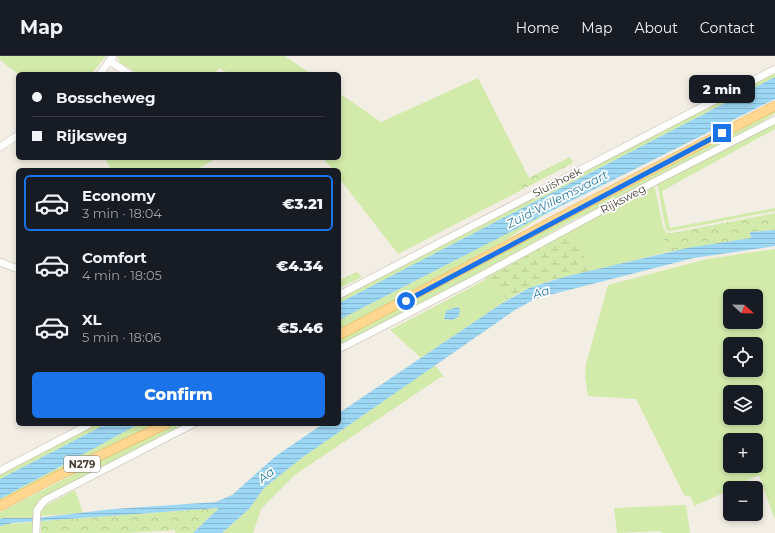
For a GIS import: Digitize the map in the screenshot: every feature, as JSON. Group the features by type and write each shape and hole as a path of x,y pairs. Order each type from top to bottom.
{"main road":[{"name":"Rijksweg","path":"341,335 570,212 775,106"},
{"name":"N279","path":"0,506 51,479 162,426"}],"street":[{"path":"102,72 112,58 127,72"},
{"name":"Sluishoek","path":"341,294 775,69"},
{"name":"Rijksweg","path":"341,348 473,280 647,186 775,120"},
{"path":"0,147 16,136"},
{"path":"0,262 16,268"},
{"path":"0,471 86,426"},
{"path":"36,533 39,505 45,500 189,426"}],"green space":[{"path":"0,56 106,56 93,72 16,72 0,60"},
{"path":"118,56 285,56 308,72 226,72 219,68 216,72 135,72 119,62"},
{"path":"775,71 775,77 341,302 341,296"},
{"path":"478,78 529,178 507,189 508,197 398,254 341,181 341,168 331,168 325,160 341,160 341,94 381,122"},
{"path":"775,109 775,113 748,132 604,206 575,219 460,284 341,344 341,337 705,146 740,130"},
{"path":"775,121 775,129 662,191 670,228 775,208 775,211 671,231 666,230 657,183"},
{"path":"570,157 573,163 508,197 507,189"},
{"path":"106,160 214,160 200,168 110,168"},
{"path":"651,186 655,188 663,227 666,233 664,238 667,252 596,270 563,233 488,279 507,300 421,358 390,330 485,280 486,275 565,228 615,202","holes":["457,307 460,309 459,316 453,320 444,319 446,311"]},
{"path":"547,213 501,243 341,329 341,319"},
{"path":"775,213 775,217 752,221 750,218"},
{"path":"775,217 775,230 750,232 751,238 667,252 664,238 666,233 750,218 752,221"},
{"path":"564,233 596,270 539,284 507,300 488,279"},
{"path":"775,249 775,520 763,486 763,481 761,481 759,475 746,481 723,481 723,493 694,506 691,497 684,495 636,399 588,396 585,377 586,364 608,285 707,259"},
{"path":"357,272 362,277 341,287 341,279"},
{"path":"435,365 444,377 441,377 296,474 261,509 253,533 222,533 249,509 264,488 303,457"},
{"path":"90,426 102,426 0,479 0,472"},
{"path":"135,426 151,426 0,504 0,499"},
{"path":"167,426 180,426 38,501 36,507 36,518 0,519 0,512"},
{"path":"75,490 83,513 40,516 43,507"},
{"path":"686,505 690,533 661,533 661,531 617,533 614,508"},
{"path":"218,508 193,533 175,533 175,530 127,533 41,533 41,521"},
{"path":"36,522 35,533 0,533 0,526 5,524"}],"water":[{"name":"Zuid-Willemsvaart","path":"775,77 775,99 559,207 341,319 341,302"},
{"name":"Aa","path":"775,230 775,246 694,258 535,299 515,310 303,457 264,488 249,509 222,533 193,533 218,508 12,523 0,526 0,519 4,518 36,518 114,509 216,502 232,495 276,456 320,426 341,426 341,412 501,304 529,288 564,277 687,248 751,238 750,232"},
{"path":"457,307 460,309 459,316 453,320 444,319 446,311"},
{"path":"102,426 135,426 0,499 0,479"}],"route":[{"path":"406,301 570,212 722,133"}]}
